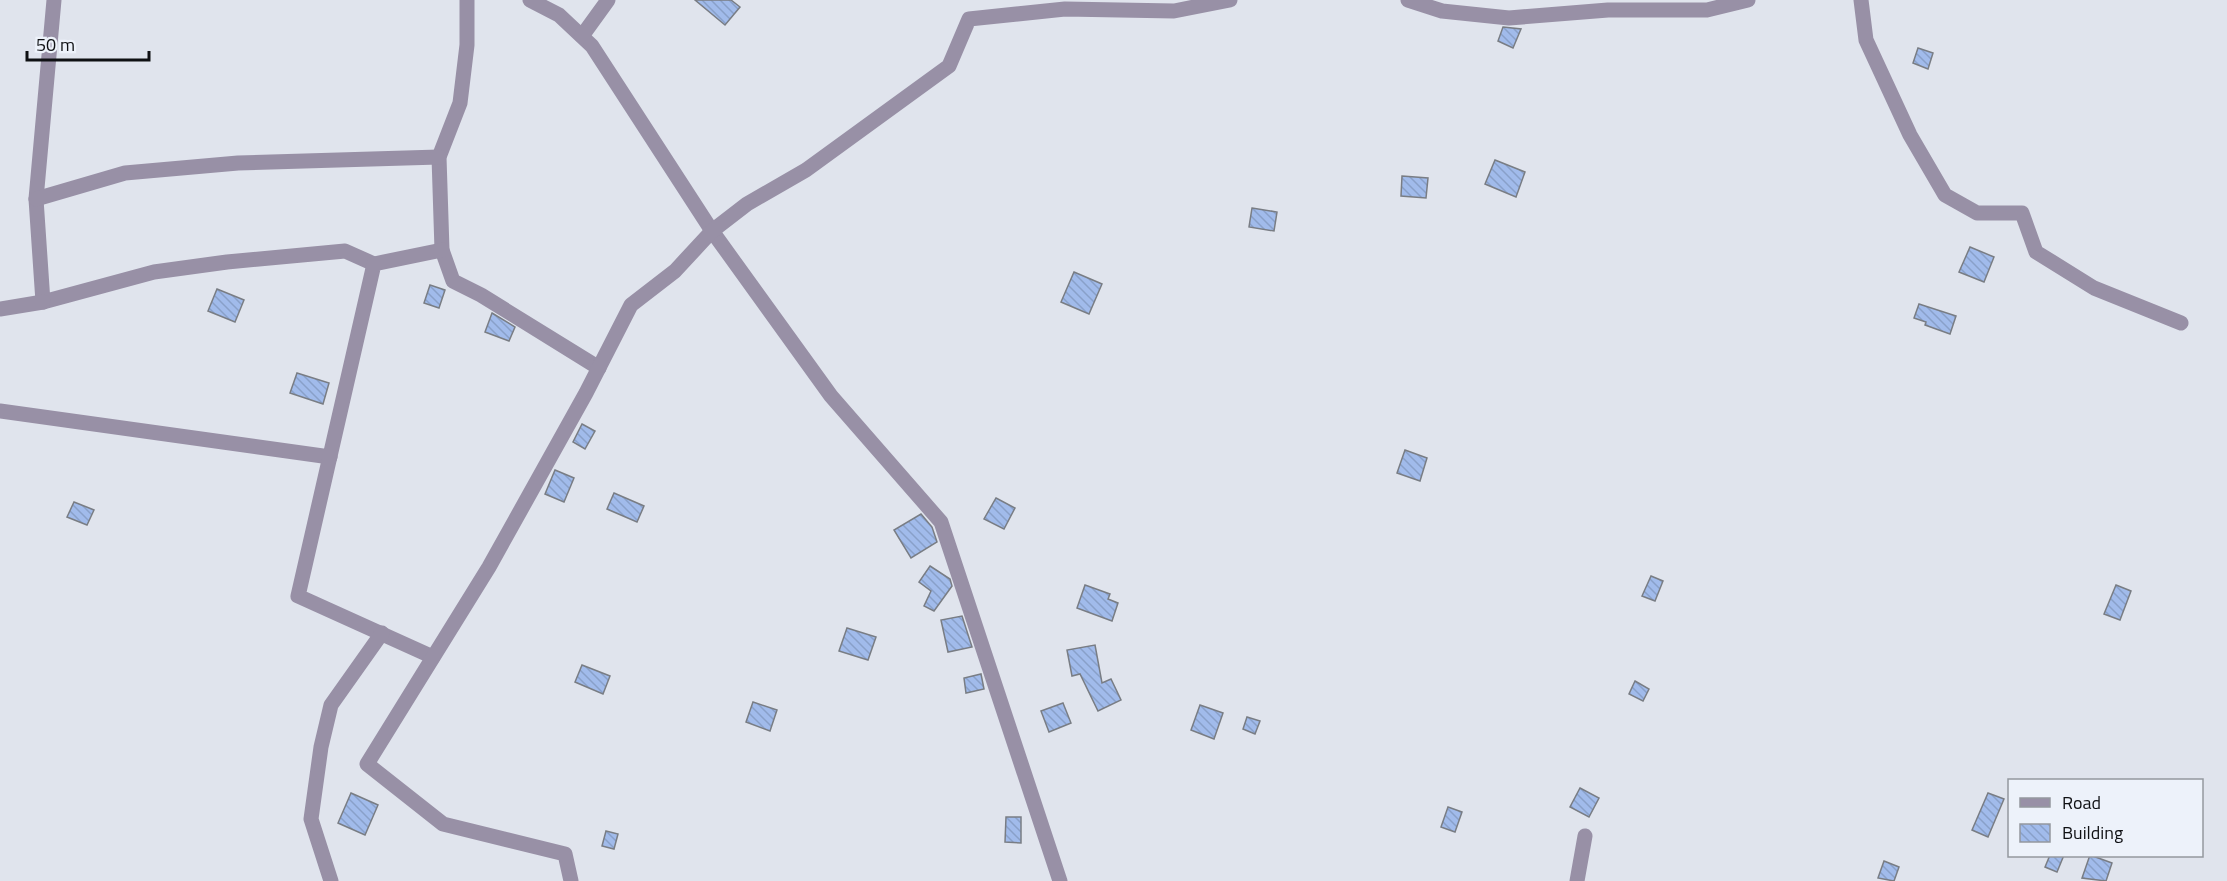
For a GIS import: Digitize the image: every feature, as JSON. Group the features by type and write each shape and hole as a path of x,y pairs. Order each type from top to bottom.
{"street":[{"path":"43,302 36,199 54,0"},
{"path":"467,0 467,45 460,103 439,157 442,250 453,281 481,295 598,368"},
{"path":"530,0 559,15 592,46 712,231 831,396 941,522 1060,881"},
{"path":"582,36 608,0"},
{"path":"571,881 565,854 443,824 367,764 489,567 631,304 675,271 712,231 747,204 806,170 949,66 969,19 1065,4 1174,10 1230,0"},
{"path":"1408,0 1442,11 1509,18 1608,10 1707,10 1748,0"},
{"path":"1861,0 1866,40 1910,135 1945,195 1977,213 2022,213 2036,252 2094,288 2181,323"},
{"path":"36,199 124,173 238,163 439,157"},
{"path":"0,309 43,302 154,272 227,262 345,251 374,264 442,250"},
{"path":"374,264 298,596 433,657"},
{"path":"0,411 330,458"},
{"path":"331,881 311,819 321,747 331,705 382,633"},
{"path":"1577,881 1585,836"}],"building":[{"path":"695,0 731,0 740,7 725,25"},
{"path":"1503,27 1521,29 1513,48 1498,41"},
{"path":"1918,48 1933,53 1928,69 1913,63"},
{"path":"1495,160 1525,172 1516,197 1485,184"},
{"path":"1402,176 1428,178 1426,198 1401,196"},
{"path":"1252,208 1277,212 1274,231 1249,227"},
{"path":"1970,247 1994,257 1984,282 1959,272"},
{"path":"1074,272 1102,284 1089,314 1061,302"},
{"path":"430,285 445,290 439,308 424,303"},
{"path":"217,289 244,300 235,322 208,311"},
{"path":"1919,304 1956,316 1950,334 1925,325 1926,322 1914,318"},
{"path":"492,313 515,327 509,341 485,332"},
{"path":"297,373 329,383 323,404 290,393"},
{"path":"582,424 595,431 585,449 573,442"},
{"path":"1405,450 1427,458 1420,481 1397,473"},
{"path":"555,470 574,478 564,502 545,494"},
{"path":"614,493 644,506 637,522 607,509"},
{"path":"996,498 1015,508 1004,529 984,519"},
{"path":"74,502 94,510 87,525 67,517"},
{"path":"921,514 932,527 937,542 911,558 894,530"},
{"path":"930,566 950,579 952,586 934,611 924,606 931,591 919,582"},
{"path":"1651,576 1663,581 1655,601 1642,596"},
{"path":"1085,585 1110,594 1108,599 1118,603 1112,621 1077,608"},
{"path":"2116,585 2131,591 2120,620 2104,614"},
{"path":"962,616 972,647 948,652 941,620"},
{"path":"847,628 876,637 868,660 839,651"},
{"path":"1095,645 1102,683 1111,679 1121,700 1098,711 1080,674 1072,676 1067,650"},
{"path":"582,665 610,676 603,694 575,682"},
{"path":"981,674 984,689 966,693 964,678"},
{"path":"1635,681 1649,689 1643,701 1629,694"},
{"path":"753,702 777,710 770,731 746,722"},
{"path":"1063,703 1071,723 1049,732 1041,711"},
{"path":"1200,705 1223,713 1214,739 1191,730"},
{"path":"1247,717 1260,721 1255,734 1243,729"},
{"path":"1580,788 1599,798 1589,817 1570,807"},
{"path":"351,793 378,805 365,835 338,823"},
{"path":"1988,793 2004,799 1988,837 1972,830"},
{"path":"1448,807 1462,812 1455,832 1441,827"},
{"path":"1006,817 1021,817 1021,843 1005,842"},
{"path":"606,831 618,834 614,849 602,846"},
{"path":"2049,857 2063,857 2057,872 2045,867"},
{"path":"2089,857 2112,863 2106,881 2082,878"},
{"path":"1884,861 1899,867 1894,881 1878,878"}]}
